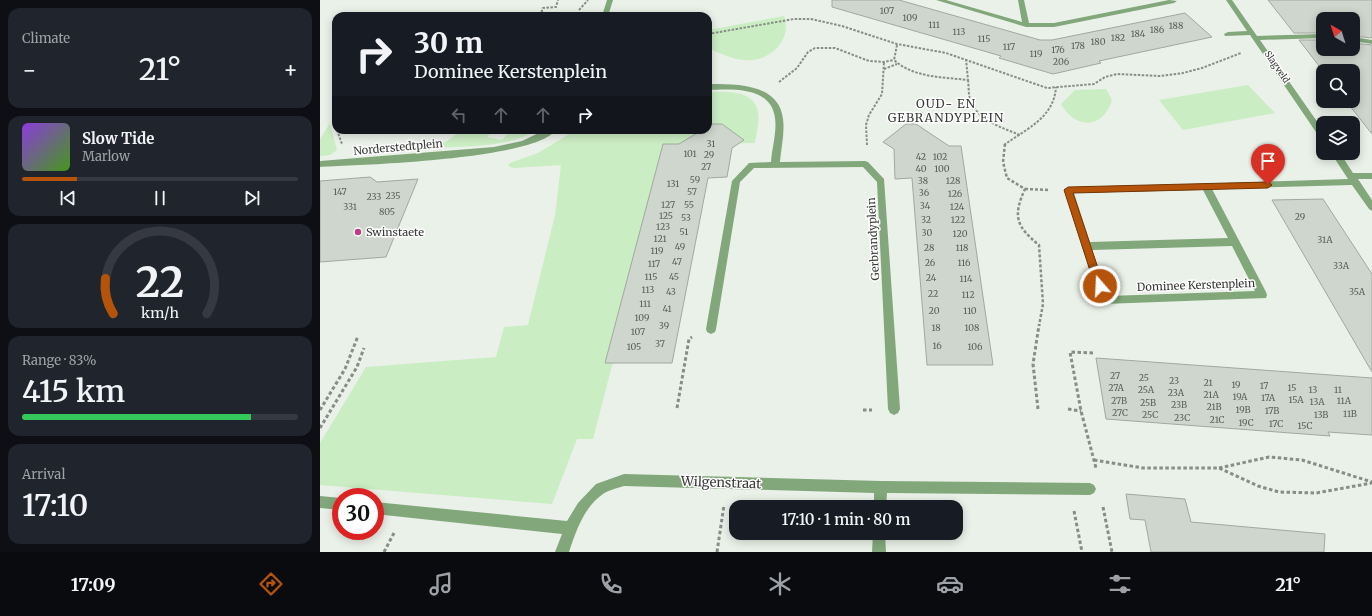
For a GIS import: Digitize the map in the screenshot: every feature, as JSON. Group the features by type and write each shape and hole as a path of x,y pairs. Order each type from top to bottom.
{"street":[{"path":"606,12 610,0"},
{"path":"939,0 1026,25 1054,25 1174,0"},
{"path":"1021,0 1026,25"},
{"name":"Slagveld","path":"1229,0 1316,126"},
{"path":"1228,34 1255,36 1316,36"},
{"path":"1360,39 1372,42"},
{"path":"712,87 737,87 765,95 776,105 779,117 775,165"},
{"name":"Norderstedtplein","path":"320,164 478,152 522,144 543,134"},
{"path":"1340,160 1372,207"},
{"path":"711,329 736,181 752,165 865,164"},
{"name":"Gerbrandyplein","path":"865,164 881,181 894,409"},
{"path":"1068,190 1206,187 1353,179 1372,176"},
{"name":"Dominee Kerstenplein","path":"1068,190 1104,300 1262,295 1206,187"},
{"path":"1086,246 1234,242"},
{"name":"Wilgenstraat","path":"562,552 570,528 582,507 600,488 624,480 881,487 1090,489"},
{"path":"880,500 881,487"},
{"path":"320,502 332,503"},
{"path":"384,509 570,528"},
{"path":"879,540 879,552"}],"path":[{"path":"542,12 543,8 556,7 558,0"},
{"path":"579,10 588,0"},
{"path":"712,33 794,19 810,19 842,26 897,44 946,53 966,59 1016,79 1046,88 1094,84 1105,77 1116,74 1160,76 1183,73 1202,68 1252,50 1265,50"},
{"path":"897,44 894,60 897,64 912,71 968,80"},
{"path":"765,95 797,68 808,52 815,48 835,48 869,61 884,62 894,60"},
{"path":"966,59 971,101 981,116 999,127 1020,135"},
{"path":"865,164 866,125 873,105 882,94 884,62"},
{"path":"884,69 897,64"},
{"path":"1056,87 1057,95 1047,114 1020,135 1004,145 1003,162 1007,178 1024,189 1068,190"},
{"path":"1024,189 1021,197 1018,224 1025,234 1039,245 1043,304 1033,364 1038,409"},
{"path":"677,408 689,339 711,329"},
{"path":"320,410 345,369 358,336"},
{"path":"320,428 357,367 364,348"},
{"path":"1093,353 1070,352 1081,411 1094,460 1143,468 1219,468 1269,457 1302,460 1372,483"},
{"path":"1068,409 1081,411"},
{"path":"1219,468 1258,486 1279,492 1316,493 1372,483"},
{"path":"717,552 727,482"},
{"path":"1069,489 1082,552"}],"green space":[{"path":"784,16 786,25 782,42 770,54 753,60 744,60 726,56 712,50 712,29"},
{"path":"1248,85 1275,113 1183,130 1159,100"},
{"path":"1106,89 1112,100 1108,110 1096,121 1088,123 1081,122 1067,112 1061,104 1075,90"},
{"path":"712,92 730,92 745,96 751,99 758,112 755,143 710,144 613,362 593,439 577,439 552,504 384,490 384,488 357,488 320,485 320,443 366,367 496,357 504,327 528,325 555,215 561,165 514,168 508,165 538,153 569,134 712,134"},
{"path":"330,123 337,150 330,155 320,156 320,139"},
{"path":"456,134 490,134 487,137 502,140 507,134 530,134 513,140 487,145 433,148"}],"building":[{"path":"832,0 899,0 1040,40 1052,40 1185,13 1212,37 1099,61 1101,63 1053,74 999,58 1001,56 832,7"},
{"path":"1268,0 1372,0 1372,38 1360,37 1360,12 1316,12 1316,33 1294,33"},
{"path":"1299,40 1316,40 1316,56 1360,56 1360,44 1372,45 1372,134 1360,119 1360,116 1358,116 1352,108 1360,108 1360,64 1318,64"},
{"path":"712,124 722,124 744,140 732,148 727,177 708,178 672,363 605,363 663,144 679,144 695,134 712,134"},
{"path":"906,124 916,124 949,146 961,146 993,365 927,365 912,178 895,179 894,149 883,142"},
{"name":"Swinstaete","path":"370,177 377,182 418,179 386,257 320,262 320,181"},
{"path":"1323,199 1372,274 1372,372 1272,200"},
{"path":"1096,358 1372,378 1372,435 1328,432 1330,436 1106,419"},
{"path":"1126,494 1185,499 1191,522 1325,534 1324,552 1151,552 1145,520 1130,519"}],"place":[{"name":"Swinstaete","path":"358,232"}],"district":[{"name":"OUD- EN GEBRANDYPLEIN","path":"946,111"}],"route":[{"path":"1100,286 1068,190 1268,185"}]}
